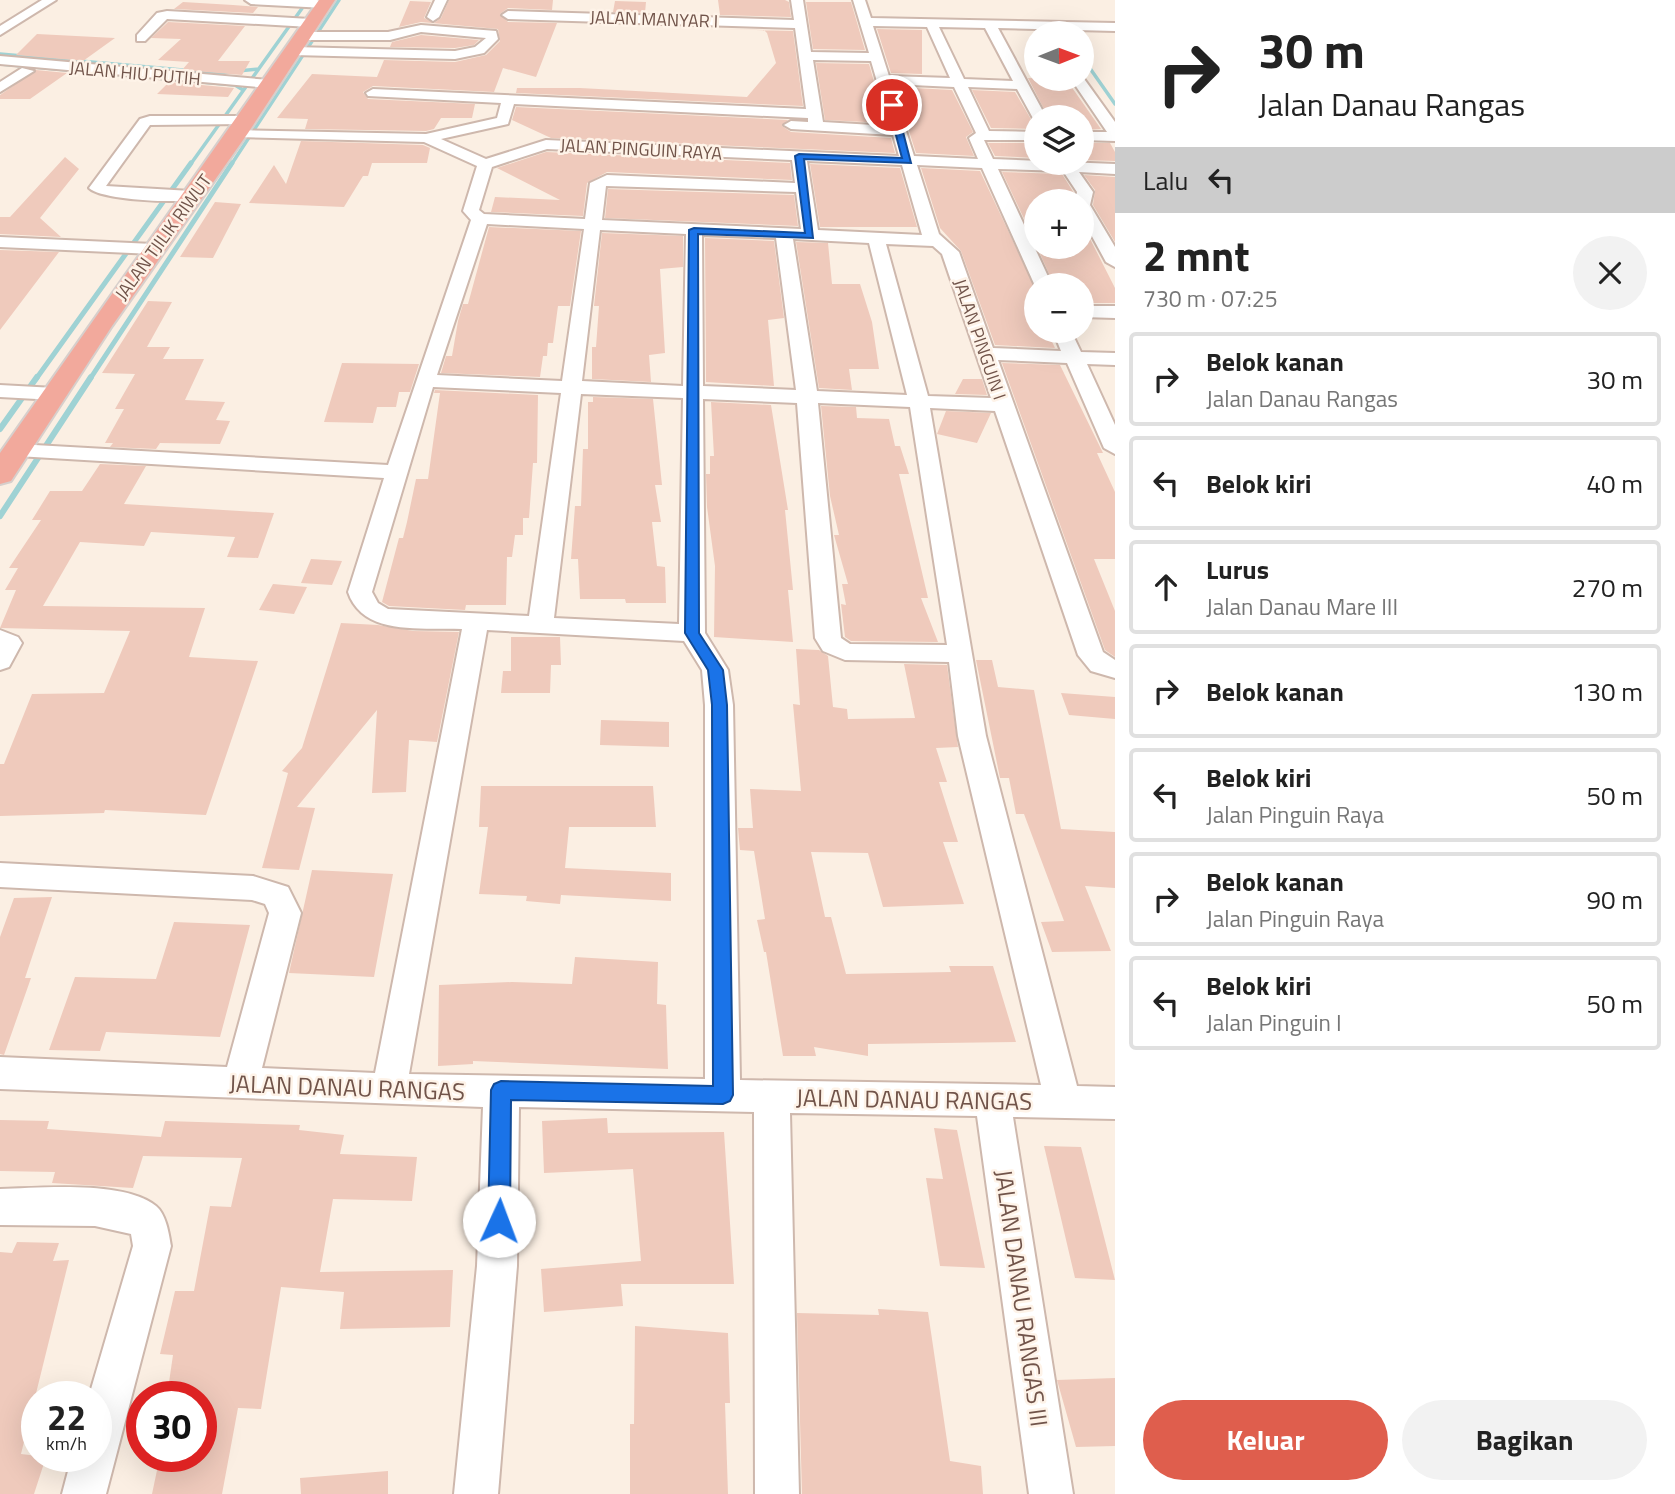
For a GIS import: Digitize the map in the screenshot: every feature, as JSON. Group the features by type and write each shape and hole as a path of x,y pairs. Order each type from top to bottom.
{"highway":[{"name":"JALAN TJILIK RIWUT","path":"1,471 153,249 242,127 326,2"}],"street":[{"path":"0,31 50,0"},
{"path":"251,0 326,2"},
{"path":"433,17 441,0"},
{"name":"JALAN MANYAR I","path":"513,0 508,18 557,9 800,24"},
{"name":"JALAN PINGUIN I","path":"859,0 935,242 950,252 1091,654 1100,664 1115,669"},
{"path":"793,4 800,24 815,120"},
{"path":"557,9 584,9 592,6"},
{"path":"141,38 161,16 167,15 302,36 384,53 468,53 487,46 492,39 490,33 435,30 401,30 390,36 302,36"},
{"path":"867,22 1024,27"},
{"path":"931,23 984,135"},
{"path":"989,24 1032,105"},
{"path":"1094,28 1115,27"},
{"path":"384,53 390,36"},
{"path":"806,56 878,57"},
{"name":"JALAN HIU PUTIH","path":"0,60 70,71 267,88"},
{"name":"JALAN HIU PUTIH","path":"0,68 70,71"},
{"path":"0,88 27,71"},
{"path":"886,80 1022,85"},
{"path":"1086,91 1115,135"},
{"path":"373,93 584,102 580,113 593,117 815,120 898,131"},
{"path":"402,126 420,94"},
{"path":"509,98 513,127"},
{"path":"191,196 108,192 97,188 145,122 150,120 242,127 402,126 485,164 471,211 480,219 935,242"},
{"path":"426,138 513,127 546,144"},
{"path":"1024,136 984,135 976,138 1037,273"},
{"path":"1094,136 1115,135"},
{"name":"JALAN PINGUIN RAYA","path":"485,164 546,144 1024,166"},
{"path":"799,156 810,236"},
{"name":"JALAN PINGUIN RAYA","path":"1094,169 1115,169"},
{"path":"1073,175 1085,192 1083,205 1115,262"},
{"path":"541,624 598,183 679,195 804,188"},
{"path":"679,195 684,230 695,392 692,633 715,670 719,705 723,1095"},
{"path":"480,219 425,381 360,592 362,600 373,613 387,617 692,633"},
{"path":"784,235 807,395 828,638 832,645 845,652 961,654"},
{"path":"876,239 919,401 972,736 1020,916 1063,1102"},
{"path":"0,242 153,249"},
{"path":"1094,312 1115,312"},
{"path":"1067,343 1073,357 1106,408 1115,448"},
{"path":"987,354 1115,359"},
{"path":"425,381 1004,405"},
{"path":"0,391 55,394"},
{"path":"17,450 398,472"},
{"path":"389,1089 475,621"},
{"path":"0,638 9,643 0,661"},
{"path":"0,875 253,888 277,896 285,913 240,1084"},
{"name":"JALAN DANAU RANGAS","path":"0,1073 389,1089 1115,1103"},
{"path":"477,1494 497,1266 501,1090"},
{"path":"772,1097 777,1494"},
{"name":"JALAN DANAU RANGAS III","path":"993,1101 1051,1494"},
{"path":"0,1207 114,1210 141,1217 149,1227 152,1246 112,1391"},
{"path":"84,1494 90,1472"}],"building":[{"path":"449,0 553,0 552,10 508,8 500,14 508,22 557,23 536,77 503,68 494,92 373,86 363,92 368,99 475,104 472,118 441,118 434,129 426,131 305,129 308,119 277,118 312,74 377,77 384,60 455,62 486,55 500,41 498,29 421,22 399,27 410,1 431,2 424,18 434,23 441,18"},
{"path":"718,0 785,0 789,2 791,17 720,15"},
{"path":"615,1 646,2 645,13 613,12"},
{"path":"183,2 258,7 253,13 174,9"},
{"path":"806,2 851,2 865,50 813,49"},
{"path":"168,22 245,26 218,61 250,61 242,75 182,70 189,62 158,60 181,39 151,38"},
{"path":"877,29 922,30 922,74 891,73"},
{"path":"764,30 793,31 803,106 516,93 517,88 580,88 747,97 776,63"},
{"path":"37,34 115,38 83,61 16,55"},
{"path":"421,35 479,40 474,45 455,48 390,47 392,42"},
{"path":"816,63 869,64 886,123 825,120"},
{"path":"36,70 67,73 30,99 0,99 0,95"},
{"path":"169,82 234,88 228,97 157,94"},
{"path":"895,87 952,90 973,132 966,137 974,156 916,153"},
{"path":"972,90 1015,92 1024,107 1024,129 991,128"},
{"path":"1035,91 1074,91 1084,105 1042,105"},
{"path":"516,107 788,120 782,126 791,132 891,138 895,153 551,138 512,120"},
{"path":"1094,119 1101,129 1094,129"},
{"path":"301,141 423,145 430,148 427,163 372,163 368,176 363,176 344,207 249,203 274,165 286,184"},
{"path":"988,143 1024,143 1024,157 995,156"},
{"path":"1094,143 1110,143 1115,152 1115,161 1094,160"},
{"path":"546,152 790,163 792,180 607,172 587,183 583,216 491,212 495,197 560,200 497,168"},
{"path":"65,157 79,169 40,218 61,237 0,234 0,217 10,217"},
{"path":"810,164 900,168 917,227 820,227"},
{"path":"921,168 980,171 1028,273 1024,273 1024,343 1053,343 1055,348 995,345 961,251 940,228"},
{"path":"1002,172 1063,175 1071,189 1024,189 1024,219"},
{"path":"1084,175 1115,177 1115,242 1094,207 1095,190"},
{"path":"608,189 794,195 798,226 605,218"},
{"path":"215,202 241,204 213,258 180,257"},
{"path":"489,227 581,231 570,306 558,306 553,343 548,343 547,356 543,356 540,377 441,373 446,356 452,356 458,321 463,304 468,304"},
{"path":"602,233 683,236 683,267 660,269 665,353 649,355 651,382 592,379 592,347 596,347 599,306 594,306"},
{"path":"705,238 774,241 784,318 768,320 774,386 706,382"},
{"path":"796,242 828,243 832,284 860,284 872,322 879,369 849,369 852,390 819,388"},
{"path":"1094,247 1115,288 1115,303 1094,303 1094,273 1049,273 1042,259 1094,259"},
{"path":"0,250 59,252 0,330"},
{"path":"148,301 172,302 147,347 170,347 163,359 204,359 185,400 225,402 216,420 230,421 220,444 160,443 156,449 110,447 113,443 105,443 124,409 115,409 135,374 102,373"},
{"path":"342,363 419,364 410,392 399,392 396,407 377,407 373,423 324,422"},
{"path":"1002,363 1060,365 1103,453 1097,453 1115,492 1115,559 1094,559 1115,611 1115,657 1105,650"},
{"path":"963,379 982,379 987,395 955,394"},
{"path":"435,390 538,395 537,463 533,463 529,518 523,518 523,535 515,535 512,557 507,557 506,605 466,605 465,610 389,606 382,602 399,538 403,538 416,479 428,479 440,393 434,393"},
{"path":"593,397 653,399 662,485 655,485 661,522 652,522 657,566 665,567 666,603 580,599 578,559 571,559 575,506 581,506 583,449 588,449 588,402 593,402"},
{"path":"711,402 771,405 788,510 785,510 793,590 788,590 793,642 714,637 715,566 707,507 706,474 710,474 710,456 714,456"},
{"path":"821,406 856,407 857,418 889,419 895,446 900,446 909,474 899,474 928,598 921,598 938,642 851,641 845,637 841,604 846,605 842,584 848,584 834,535 839,535 830,496"},
{"path":"946,411 991,413 977,443 937,434"},
{"path":"100,464 146,466 124,504 274,513 258,558 227,557 235,537 151,532 144,546 80,542 43,606 205,608 189,657 258,661 206,815 105,810 104,813 0,816 0,764 4,764 32,694 104,693 130,631 0,628 16,590 5,590 18,568 9,568 41,520 32,520 50,491 82,491"},
{"path":"311,559 342,561 332,585 301,583"},
{"path":"273,584 307,587 294,614 259,610"},
{"path":"341,623 413,631 459,632 437,742 409,740 406,792 372,793 377,710 297,807 315,808 299,870 262,868 288,773 282,771 302,748"},
{"path":"511,637 560,637 561,665 551,665 550,693 501,693 503,671 511,671"},
{"path":"796,649 819,650 828,656 833,707 847,709 848,719 915,718 904,664 947,665 958,747 936,748 947,782 939,782 958,842 943,842 964,904 883,907 868,853 811,852 825,917 831,917 846,974 951,972 949,966 993,966 1016,1042 868,1044 868,1056 814,1047 816,1056 783,1056 766,952 757,920 765,919 754,851 740,850 738,828 753,828 750,789 801,791 793,704 800,705"},
{"path":"976,660 992,660 998,687 1034,690 1061,829 1115,832 1115,888 1085,886 1111,951 1052,952 1041,922 1064,921 1024,814 1016,814 1009,778 1000,778"},
{"path":"1061,693 1115,697 1115,719 1069,715"},
{"path":"601,720 669,722 669,747 600,745"},
{"path":"481,786 653,786 656,827 569,827 565,868 671,873 671,901 561,895 560,904 526,901 527,896 479,894 488,827 479,827"},
{"path":"312,870 393,874 374,977 289,973"},
{"path":"52,897 25,978 31,978 4,1055 0,1054 0,937 14,898"},
{"path":"174,922 250,925 220,1037 106,1032 100,1051 49,1050 75,977 156,979"},
{"path":"575,957 658,962 657,1004 666,1005 668,1069 473,1061 473,1064 438,1066 439,985 512,982 572,984"},
{"path":"607,1118 608,1133 724,1132 734,1284 621,1284 623,1306 544,1312 541,1269 641,1261 633,1169 544,1173 542,1121"},
{"path":"0,1120 49,1121 47,1129 161,1137 165,1121 300,1125 299,1130 344,1135 340,1154 417,1157 412,1201 333,1199 320,1272 453,1270 450,1327 340,1329 344,1292 281,1287 261,1409 238,1408 222,1494 152,1494 157,1472 217,1472 217,1381 169,1381 173,1355 160,1354 175,1291 194,1291 210,1206 231,1207 242,1158 143,1156 133,1188 52,1183 55,1172 0,1171"},
{"path":"934,1128 957,1130 985,1268 940,1266 926,1178 943,1179"},
{"path":"1044,1146 1081,1147 1115,1280 1075,1278"},
{"path":"17,1242 59,1243 53,1261 69,1260 39,1381 21,1381 21,1472 41,1472 34,1494 0,1494 0,1252 12,1253"},
{"path":"878,1309 928,1312 950,1461 981,1466 983,1494 802,1494 797,1313 879,1315"},
{"path":"635,1326 728,1333 730,1403 725,1403 728,1494 630,1494"},
{"path":"1115,1378 1115,1446 1076,1447 1057,1380"},
{"path":"388,1471 388,1494 301,1494 300,1478"}],"waterway":[{"path":"190,165 308,0"},
{"path":"231,165 339,0"},
{"path":"0,54 217,73 258,69"},
{"path":"0,64 235,85 243,90"},
{"path":"1094,74 1115,104"},
{"path":"36,379 191,163"},
{"path":"90,379 232,163"},
{"path":"0,429 37,377"},
{"path":"0,516 91,377"}],"route":[{"path":"499,1221 501,1090 723,1095 718,679 711,659 692,633 694,230 810,236 799,156 908,161 892,105"}]}
